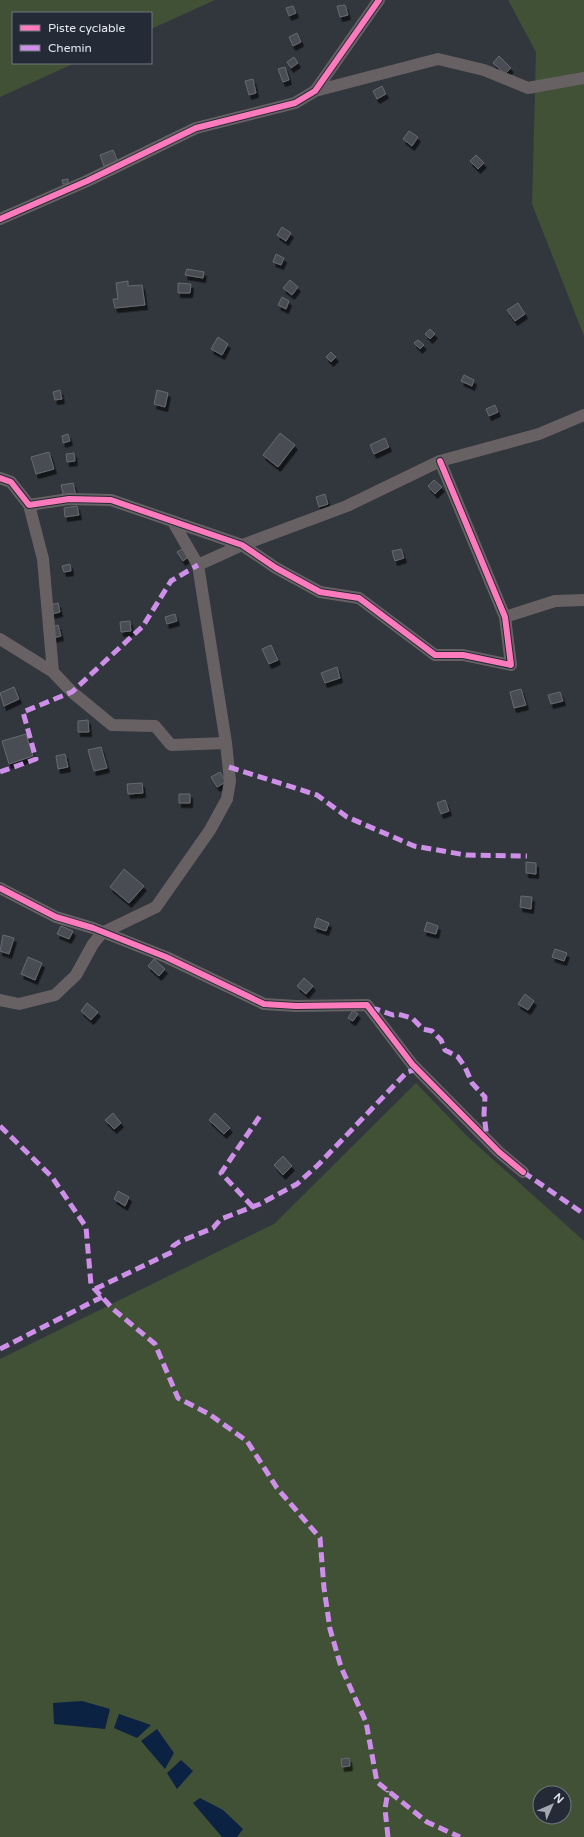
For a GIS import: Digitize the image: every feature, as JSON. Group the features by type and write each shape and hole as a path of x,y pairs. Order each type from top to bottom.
{"street":[{"path":"315,91 379,0"},
{"path":"0,219 87,181 196,128 295,103 315,91 438,59 484,70 528,88 584,78"},
{"path":"198,565 242,545 347,506 440,461 539,434 584,415"},
{"path":"29,505 69,499 111,500 242,545 276,568 320,592 359,598 435,656 463,655 511,665 505,617 440,461"},
{"path":"0,478 12,482 29,505 43,559 53,672"},
{"path":"0,1000 19,1004 55,995 76,975 93,944 102,933 156,907 210,830 226,798 230,781 226,743 198,565 173,522"},
{"path":"505,617 555,601 584,600"},
{"path":"0,639 53,672 72,692 112,725 155,726 171,745 226,743"},
{"path":"0,888 56,917 93,928 102,933 166,957 264,1004 296,1006 366,1006 412,1064 499,1152 524,1172"}],"green space":[{"path":"0,0 215,0 152,29 152,12 12,12 12,64 73,64 0,97"},
{"path":"508,0 584,0 584,336 532,204 536,52"},
{"path":"416,1083 468,1137 584,1241 584,1837 0,1837 0,1359 274,1224"}],"water":[{"path":"82,1701 110,1709 105,1729 54,1724 53,1703"},
{"path":"119,1714 151,1725 137,1738 114,1728"},
{"path":"157,1729 174,1753 165,1769 141,1741"},
{"path":"181,1760 193,1771 177,1789 167,1773"},
{"path":"200,1798 223,1810 243,1829 237,1837 222,1837 193,1803"}],"building":[{"path":"345,5 348,15 340,17 337,6"},
{"path":"293,6 296,13 289,16 286,8"},
{"path":"297,33 301,42 293,46 289,37"},
{"path":"499,56 511,68 505,74 493,63"},
{"path":"294,57 298,63 291,68 287,62"},
{"path":"285,67 289,80 283,82 278,69"},
{"path":"253,79 256,93 249,95 245,81"},
{"path":"382,86 386,94 377,99 373,91"},
{"path":"409,131 418,137 412,146 403,139"},
{"path":"113,150 118,161 104,166 100,155"},
{"path":"476,155 484,163 478,169 470,161"},
{"path":"68,179 68,184 63,184 62,180"},
{"path":"282,227 291,233 286,241 277,235"},
{"path":"276,254 284,258 281,265 273,262"},
{"path":"187,269 204,272 203,278 185,275"},
{"path":"290,280 298,287 292,295 283,288"},
{"path":"128,281 128,286 142,285 145,305 115,308 113,299 118,299 116,283"},
{"path":"178,283 191,284 190,293 178,293"},
{"path":"282,297 289,301 286,309 278,305"},
{"path":"518,303 525,314 515,321 507,310"},
{"path":"430,329 435,334 430,339 425,334"},
{"path":"218,337 228,344 222,355 211,349"},
{"path":"418,340 424,345 420,349 414,343"},
{"path":"331,352 336,357 331,362 326,357"},
{"path":"464,375 474,380 472,386 461,381"},
{"path":"60,390 62,399 55,400 53,392"},
{"path":"157,390 168,393 165,407 154,404"},
{"path":"495,405 498,412 489,416 486,409"},
{"path":"280,433 295,445 278,467 263,455"},
{"path":"68,434 70,441 63,443 62,436"},
{"path":"385,438 389,447 374,454 370,445"},
{"path":"49,452 54,469 36,474 31,457"},
{"path":"74,453 75,461 67,462 66,454"},
{"path":"434,480 442,487 435,494 428,486"},
{"path":"73,483 76,495 64,497 61,485"},
{"path":"325,494 328,504 319,507 316,497"},
{"path":"77,506 79,515 65,517 64,508"},
{"path":"186,547 191,555 183,561 177,552"},
{"path":"401,549 404,558 395,561 392,551"},
{"path":"70,564 71,571 64,572 62,566"},
{"path":"58,603 60,612 52,614 50,605"},
{"path":"175,614 177,621 167,624 165,617"},
{"path":"130,621 131,631 121,632 120,622"},
{"path":"58,625 61,636 53,638 50,628"},
{"path":"271,645 278,660 269,664 262,649"},
{"path":"337,667 340,678 325,683 321,673"},
{"path":"14,687 19,699 4,706 0,693"},
{"path":"521,689 526,705 514,708 510,692"},
{"path":"560,692 563,701 551,704 548,695"},
{"path":"88,720 89,732 78,732 78,721"},
{"path":"26,734 33,756 9,764 2,741"},
{"path":"101,747 107,768 94,771 88,750"},
{"path":"65,754 68,767 58,769 56,756"},
{"path":"220,772 226,782 217,787 211,777"},
{"path":"142,783 143,793 128,794 127,784"},
{"path":"179,794 190,794 190,803 179,803"},
{"path":"445,800 449,811 441,814 437,803"},
{"path":"526,862 536,863 536,874 526,873"},
{"path":"124,869 144,886 129,903 110,887"},
{"path":"521,896 532,897 531,909 520,907"},
{"path":"317,918 329,923 326,931 314,927"},
{"path":"427,922 438,926 436,934 424,931"},
{"path":"61,926 73,931 69,939 57,934"},
{"path":"3,935 14,938 9,954 0,951"},
{"path":"555,949 567,953 564,961 552,957"},
{"path":"28,957 42,963 35,980 21,974"},
{"path":"154,959 165,969 159,976 148,966"},
{"path":"304,978 313,986 306,994 297,986"},
{"path":"525,994 534,1001 528,1010 518,1004"},
{"path":"87,1003 98,1012 91,1020 81,1011"},
{"path":"353,1010 358,1014 353,1021 348,1018"},
{"path":"113,1113 121,1123 114,1129 105,1120"},
{"path":"215,1113 230,1128 224,1134 209,1120"},
{"path":"283,1156 292,1166 283,1175 274,1165"},
{"path":"118,1191 129,1197 125,1206 114,1199"},
{"path":"349,1758 350,1766 342,1767 341,1759"}],"marked path":[{"path":"0,772 36,759 23,712 72,692 143,626 171,581 198,565"},
{"path":"229,767 317,795 347,817 414,846 466,855 527,856"},
{"path":"371,1012 376,1009 393,1015 398,1014 412,1018 423,1029 432,1031 441,1040 445,1050 458,1057 465,1067 472,1083 485,1097 484,1114 487,1139"},
{"path":"95,1289 172,1252 173,1246 213,1228 221,1219 260,1204 297,1184 318,1165 407,1072 417,1069"},
{"path":"253,1207 221,1173 260,1116"},
{"path":"0,1126 52,1177 86,1227 91,1285 113,1309 155,1344 178,1398 209,1414 247,1441 277,1488 320,1538 324,1588 330,1629 341,1667 366,1722 377,1782 427,1822 460,1837"},
{"path":"523,1172 584,1214"},
{"path":"0,1349 102,1297"},
{"path":"388,1791 385,1809 388,1837"}],"cycle path":[{"path":"0,219 87,181 196,128 295,103 315,91 379,0"},
{"path":"0,478 11,482 29,505 69,499 111,500 242,545 276,568 320,592 359,598 435,655 463,655 511,665 505,617 440,461"},
{"path":"0,888 56,917 93,928 166,957 264,1004 296,1006 367,1005 412,1064 499,1152 523,1172"}]}
